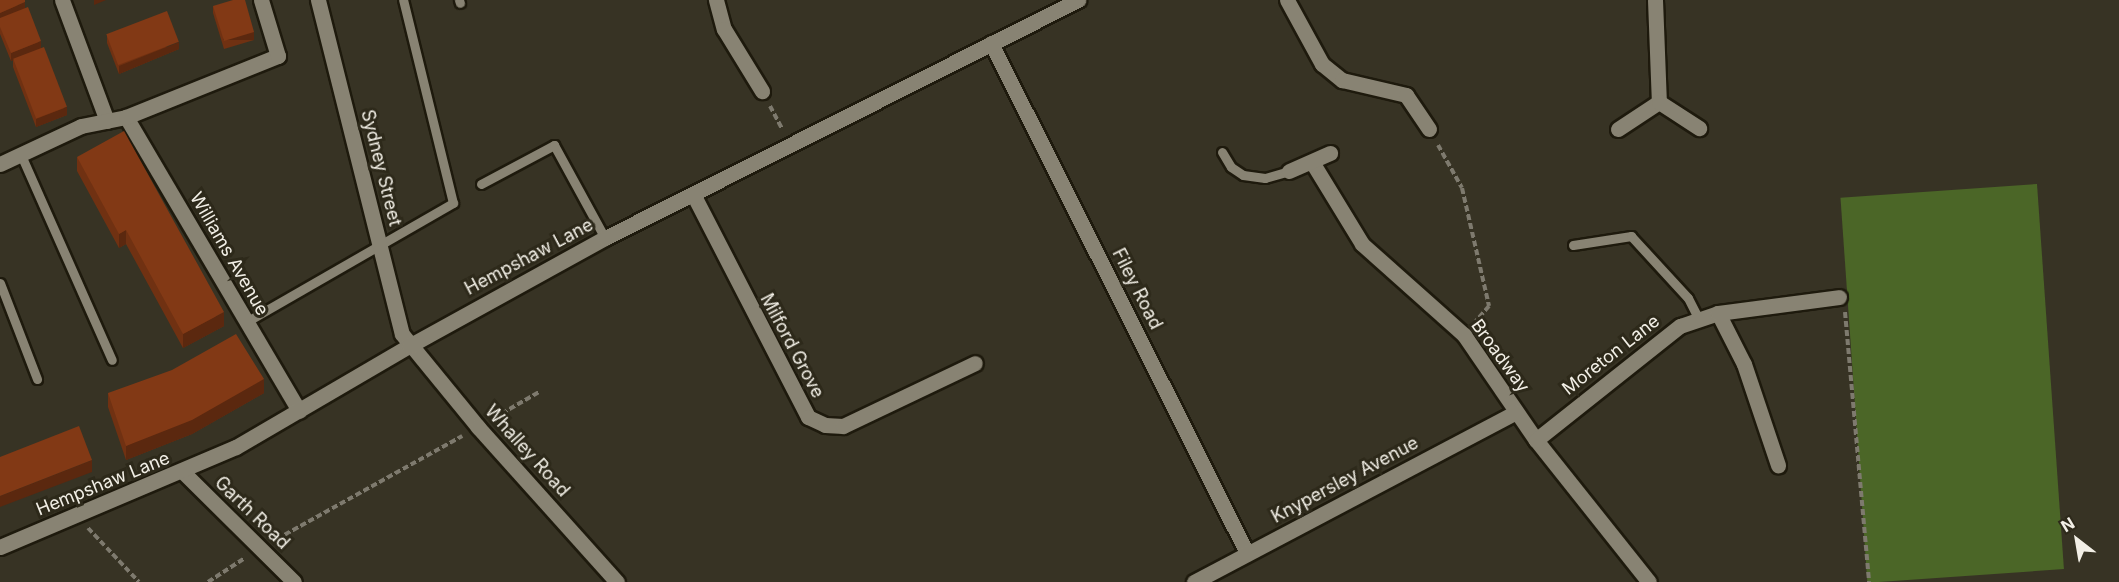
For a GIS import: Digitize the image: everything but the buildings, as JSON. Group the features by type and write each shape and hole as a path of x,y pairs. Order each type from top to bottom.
{"street":[{"path":"62,0 107,121"},
{"path":"0,164 81,126 126,117 278,56 261,0"},
{"name":"Sydney Street","path":"318,0 402,334 409,346"},
{"path":"716,0 724,29 762,91"},
{"name":"Hempshaw Lane","path":"0,547 183,472 299,411 409,346 605,238 789,143 1078,0"},
{"path":"1287,0 1322,64 1342,80 1406,95 1429,129"},
{"path":"1655,0 1659,102"},
{"name":"Filey Road","path":"991,44 1247,553"},
{"path":"1659,102 1699,128"},
{"path":"1618,129 1659,102"},
{"name":"Williams Avenue","path":"126,117 299,411"},
{"path":"1289,171 1330,153"},
{"name":"Broadway","path":"1312,162 1341,216 1362,244 1464,335 1536,440 1649,582"},
{"name":"Milford Grove","path":"693,194 808,417 825,425 843,426 975,363"},
{"name":"Moreton Lane","path":"1536,440 1664,336 1698,318 1718,313 1839,297"},
{"path":"1718,313 1749,374 1778,465"},
{"name":"Whalley Road","path":"409,346 617,582"},
{"name":"Knypersley Avenue","path":"1194,582 1516,412"},
{"name":"Garth Road","path":"183,472 294,582"}],"lane":[{"path":"246,322 380,242 453,203 403,0"},
{"path":"481,184 554,145 605,238"},
{"path":"1222,152 1231,167 1243,176 1265,178 1289,171"},
{"path":"21,155 112,360"},
{"path":"1573,245 1631,236 1688,298 1698,318"},
{"path":"0,283 37,379"}],"path":[{"path":"762,91 789,143"},
{"path":"1429,129 1462,188 1490,306 1464,335"},
{"path":"1839,297 1846,314 1869,582"},
{"path":"208,582 260,549 539,392"},
{"path":"77,516 139,582"}],"green space":[{"path":"2037,184 2064,569 1867,582 1840,198"}]}
